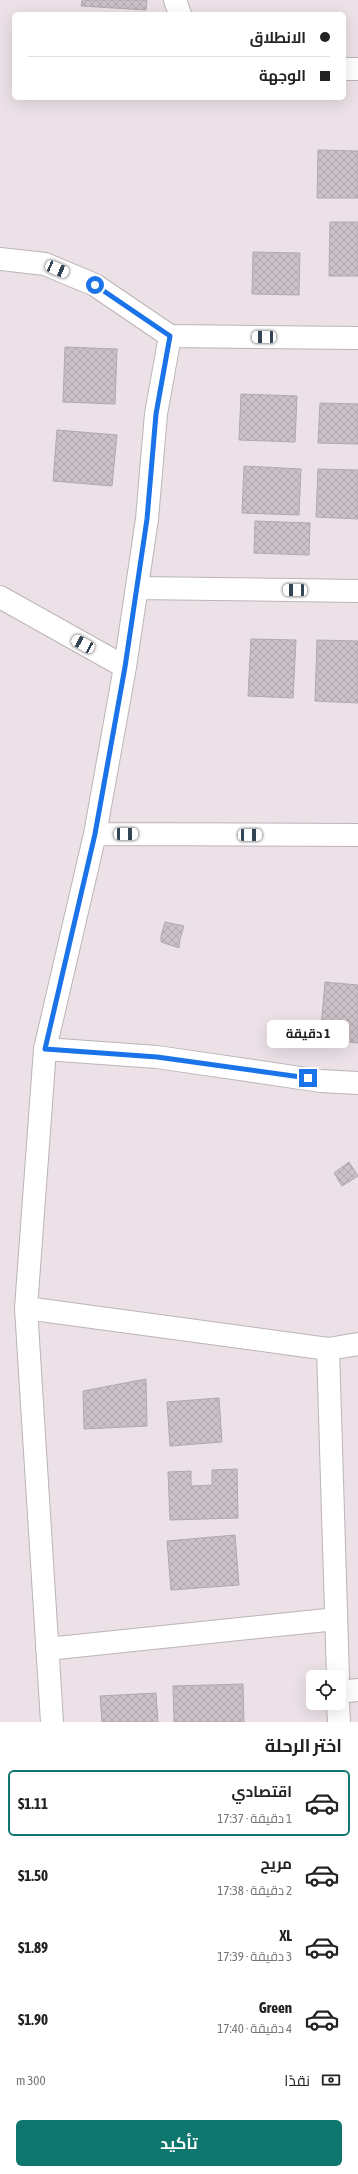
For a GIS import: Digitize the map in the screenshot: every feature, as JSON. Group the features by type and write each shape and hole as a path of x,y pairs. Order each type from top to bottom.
{"street":[{"path":"175,0 179,12"},
{"path":"346,69 358,70"},
{"path":"0,259 45,264 95,285 170,336 358,338"},
{"path":"52,1722 26,1308 45,1049 95,834 125,667 147,519 156,414 170,336"},
{"path":"137,588 358,591"},
{"path":"0,597 125,667"},
{"path":"95,834 358,835"},
{"path":"45,1049 157,1057 321,1081 358,1083"},
{"path":"26,1308 328,1349 358,1344"},
{"path":"328,1349 338,1670"},
{"path":"47,1648 336,1618"},
{"path":"346,1691 358,1690"},
{"path":"338,1710 339,1722"}],"building":[{"path":"82,0 147,0 146,10 81,6"},
{"path":"318,150 358,151 358,198 317,198"},
{"path":"330,222 358,222 358,276 329,276"},
{"path":"253,252 300,253 299,295 252,294"},
{"path":"65,347 117,349 115,404 63,402"},
{"path":"241,394 297,396 295,442 239,440"},
{"path":"320,403 358,404 358,444 318,443"},
{"path":"57,430 117,435 112,486 53,481"},
{"path":"244,466 301,469 299,515 242,513"},
{"path":"318,469 358,470 358,519 316,517"},
{"path":"255,521 310,523 309,555 254,553"},
{"path":"251,639 296,640 293,698 248,696"},
{"path":"317,640 358,641 358,703 315,701"},
{"path":"165,922 184,926 179,948 161,942"},
{"path":"325,982 358,985 358,1043 320,1039"},
{"path":"349,1162 358,1176 342,1186 334,1173"},
{"path":"146,1379 147,1426 84,1429 83,1391"},
{"path":"219,1398 222,1442 170,1446 167,1402"},
{"path":"237,1469 238,1518 170,1520 168,1472 191,1471 191,1486 212,1485 212,1470"},
{"path":"235,1535 239,1585 171,1590 167,1541"},
{"path":"243,1684 244,1722 174,1722 173,1686"},
{"path":"156,1693 158,1722 102,1722 100,1696"}],"route":[{"path":"95,285 170,336 156,414 147,519 125,667 95,834 45,1049 157,1057 308,1078"}]}
